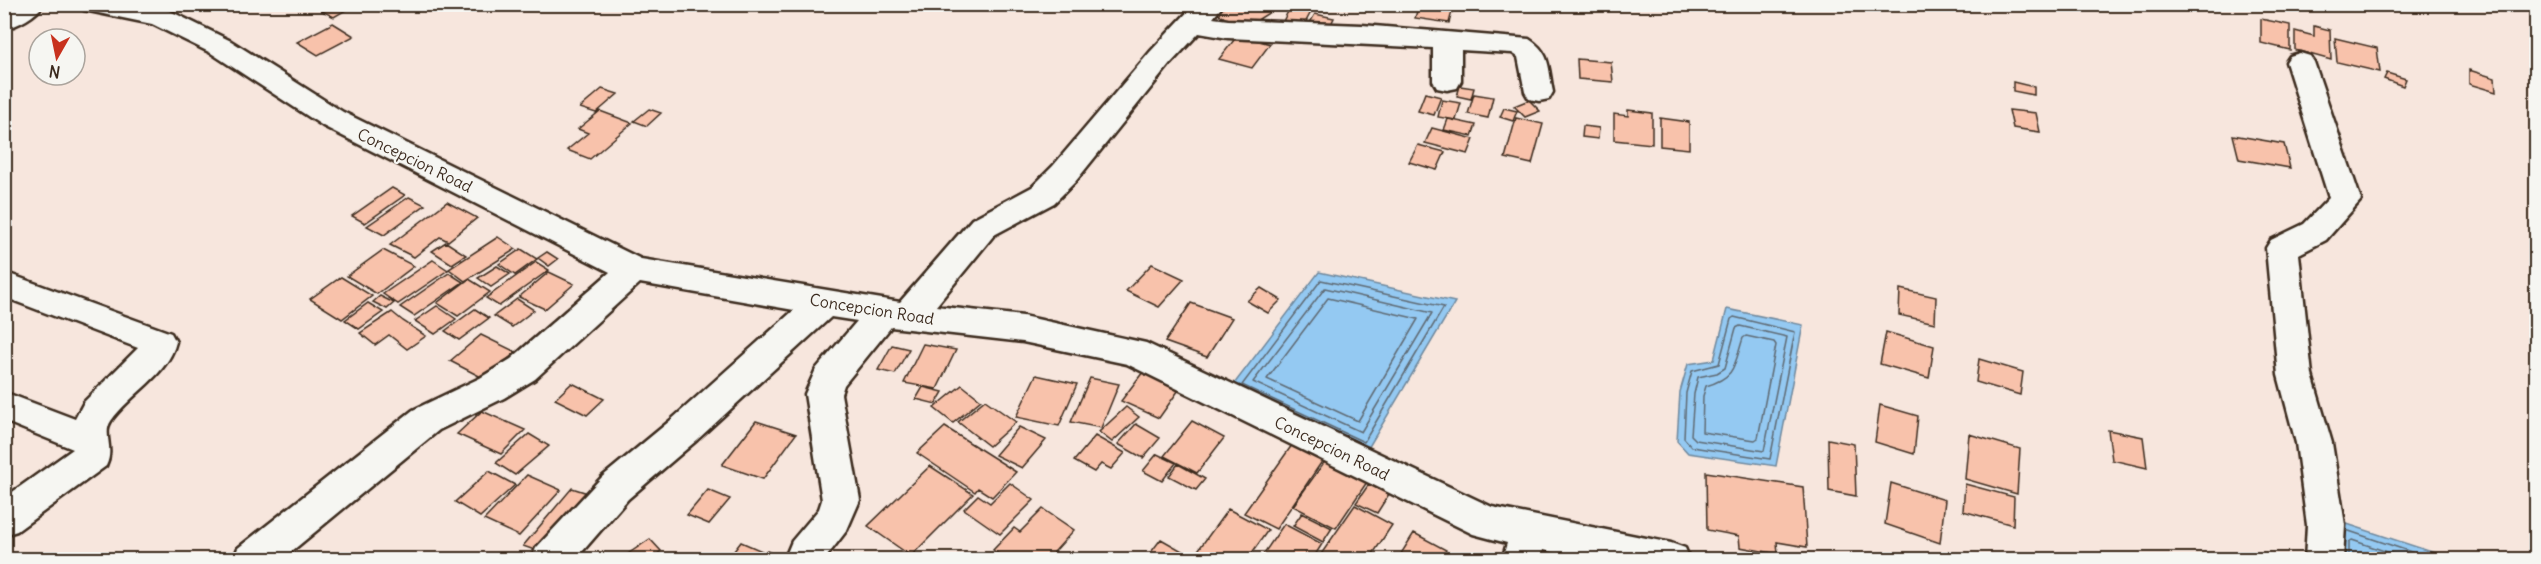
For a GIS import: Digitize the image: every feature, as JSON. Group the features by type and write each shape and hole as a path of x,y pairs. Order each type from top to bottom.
{"street":[{"name":"Concepcion Road","path":"94,4 160,17 221,47 333,119 634,270 895,314 1023,329 1134,352 1486,522 1526,545 1671,560"},
{"path":"803,560 834,518 841,500 823,394 828,379 983,227 1043,195 1064,174 1201,14 1227,29 1362,34 1526,48 1531,53 1539,92"},
{"path":"1447,40 1447,81"},
{"path":"2300,62 2345,200 2315,232 2282,248 2295,375 2314,443 2326,525 2324,560"},
{"path":"252,560 426,420 492,388 523,369 634,270"},
{"path":"4,284 159,342 157,350 97,412 90,423 88,439 93,455 4,519"},
{"path":"550,560 615,488 684,430 824,303"},
{"path":"4,406 88,439"}],"water":[{"path":"1319,272 1455,302 1367,450 1231,388"},
{"path":"1727,309 1803,325 1776,466 1688,453 1677,441 1680,392 1688,364 1714,360"},
{"path":"2335,520 2447,557 2447,559 2335,559"}],"building":[{"path":"334,4 356,4 334,17 322,11"},
{"path":"1228,4 1281,5 1243,29 1215,12"},
{"path":"1419,4 1454,4 1449,23 1415,18"},
{"path":"1291,6 1312,10 1303,27 1282,23"},
{"path":"1315,14 1334,18 1328,30 1308,26"},
{"path":"2261,19 2290,25 2290,50 2261,43"},
{"path":"333,23 354,36 318,55 297,42"},
{"path":"2314,26 2330,30 2331,60 2295,50 2295,31 2314,36"},
{"path":"1238,35 1270,44 1252,68 1219,59"},
{"path":"2335,38 2377,48 2380,72 2337,62"},
{"path":"1577,59 1611,62 1613,82 1578,79"},
{"path":"2469,70 2495,78 2496,92 2469,84"},
{"path":"2387,73 2406,79 2403,86 2384,79"},
{"path":"2013,82 2034,87 2034,95 2013,91"},
{"path":"1460,86 1474,88 1471,99 1457,96"},
{"path":"602,89 618,94 596,113 580,108"},
{"path":"1425,93 1441,97 1434,115 1418,111"},
{"path":"1474,94 1493,97 1488,118 1468,114"},
{"path":"1442,100 1461,103 1456,120 1438,117"},
{"path":"1529,100 1540,111 1525,117 1514,106"},
{"path":"1504,108 1517,111 1513,121 1500,117"},
{"path":"649,109 661,113 647,126 634,121"},
{"path":"1628,110 1652,113 1652,144 1614,140 1614,114 1628,116"},
{"path":"2009,110 2036,113 2040,132 2013,128"},
{"path":"600,111 632,123 590,159 567,150 588,133 578,129"},
{"path":"1516,118 1543,124 1532,164 1505,158"},
{"path":"1660,118 1689,122 1689,149 1660,146"},
{"path":"1448,119 1476,125 1472,136 1444,130"},
{"path":"1583,126 1599,128 1598,139 1582,137"},
{"path":"1432,128 1474,139 1468,154 1425,143"},
{"path":"2233,135 2284,144 2290,168 2239,159"},
{"path":"1418,145 1445,152 1437,170 1409,162"},
{"path":"392,188 405,195 365,223 352,216"},
{"path":"409,197 425,205 384,235 367,226"},
{"path":"447,202 477,218 448,241 440,237 414,257 390,245"},
{"path":"498,237 516,249 465,281 449,269"},
{"path":"446,242 466,255 452,264 432,251"},
{"path":"521,249 537,259 515,275 499,264"},
{"path":"383,250 414,266 377,294 347,276"},
{"path":"547,252 558,259 549,266 538,258"},
{"path":"433,260 448,270 398,304 383,294"},
{"path":"536,262 549,270 499,306 486,298"},
{"path":"1152,264 1184,279 1159,307 1126,291"},
{"path":"497,266 510,274 491,287 478,278"},
{"path":"549,272 574,284 545,309 519,297"},
{"path":"449,273 463,282 414,316 400,307"},
{"path":"341,277 372,296 342,319 310,299"},
{"path":"469,279 490,292 458,316 437,303"},
{"path":"1261,288 1281,300 1268,313 1247,301"},
{"path":"1900,289 1936,297 1935,323 1899,315"},
{"path":"380,296 394,303 387,309 373,302"},
{"path":"517,299 534,310 512,327 494,316"},
{"path":"368,303 383,312 359,329 345,320"},
{"path":"1191,303 1232,318 1207,357 1165,342"},
{"path":"437,306 456,319 435,334 415,321"},
{"path":"475,309 489,318 459,340 445,331"},
{"path":"392,312 426,336 407,349 389,335 375,345 360,333"},
{"path":"1886,332 1934,346 1929,378 1880,364"},
{"path":"481,335 516,352 485,379 450,361"},
{"path":"923,344 956,350 937,389 904,383"},
{"path":"892,345 909,349 895,374 878,370"},
{"path":"1979,359 2023,372 2020,395 1976,382"},
{"path":"1146,368 1183,384 1159,418 1121,401"},
{"path":"1036,375 1077,384 1059,426 1016,417"},
{"path":"1090,378 1119,384 1101,428 1071,422"},
{"path":"572,383 604,399 587,415 555,399"},
{"path":"962,385 981,400 953,423 934,408"},
{"path":"923,387 943,392 936,404 916,399"},
{"path":"985,400 1016,422 989,446 958,422"},
{"path":"1880,405 1918,416 1914,454 1875,442"},
{"path":"1126,407 1139,417 1112,442 1099,432"},
{"path":"482,411 525,430 501,454 457,434"},
{"path":"756,421 796,434 763,479 722,465"},
{"path":"1192,421 1224,438 1197,473 1164,456"},
{"path":"1136,424 1160,438 1143,458 1118,444"},
{"path":"945,427 1016,472 992,497 978,488 975,492 917,453"},
{"path":"1019,427 1046,440 1022,468 995,455"},
{"path":"2108,430 2143,437 2147,468 2112,460"},
{"path":"529,434 549,446 515,475 496,463"},
{"path":"1969,434 2020,449 2017,494 1965,479"},
{"path":"1095,436 1125,453 1111,469 1101,464 1094,472 1074,461"},
{"path":"1828,439 1854,444 1856,496 1829,491"},
{"path":"1292,445 1323,460 1276,529 1244,513"},
{"path":"1157,454 1176,463 1162,481 1143,471"},
{"path":"1325,461 1367,482 1336,528 1293,506"},
{"path":"1178,464 1205,479 1196,490 1169,476"},
{"path":"930,466 973,494 911,556 868,526"},
{"path":"489,471 515,485 480,517 455,502"},
{"path":"1706,472 1803,487 1807,547 1777,542 1778,554 1740,547 1739,536 1707,530"},
{"path":"527,475 561,490 519,536 484,520"},
{"path":"1010,483 1034,500 1000,534 964,509 978,495 990,503"},
{"path":"1891,483 1945,500 1940,543 1885,524"},
{"path":"1369,484 1389,494 1377,513 1356,503"},
{"path":"1965,484 2014,497 2013,525 1963,511"},
{"path":"572,488 597,496 549,555 523,546"},
{"path":"708,490 730,499 709,524 687,515"},
{"path":"1355,505 1392,525 1369,560 1317,560"},
{"path":"1043,509 1074,530 1047,560 1007,560 993,550 1014,528 1020,532"},
{"path":"1228,509 1268,530 1247,560 1191,560"},
{"path":"1302,513 1332,528 1323,542 1293,526"},
{"path":"1284,524 1322,544 1312,560 1260,559"},
{"path":"1414,533 1446,550 1440,560 1397,560"},
{"path":"650,539 661,551 650,560 619,560"},
{"path":"1161,539 1191,556 1189,560 1145,560"},
{"path":"741,542 762,551 755,560 727,560"},
{"path":"1529,549 1564,558 1563,560 1527,560"},
{"path":"767,551 785,560 760,560"}]}
